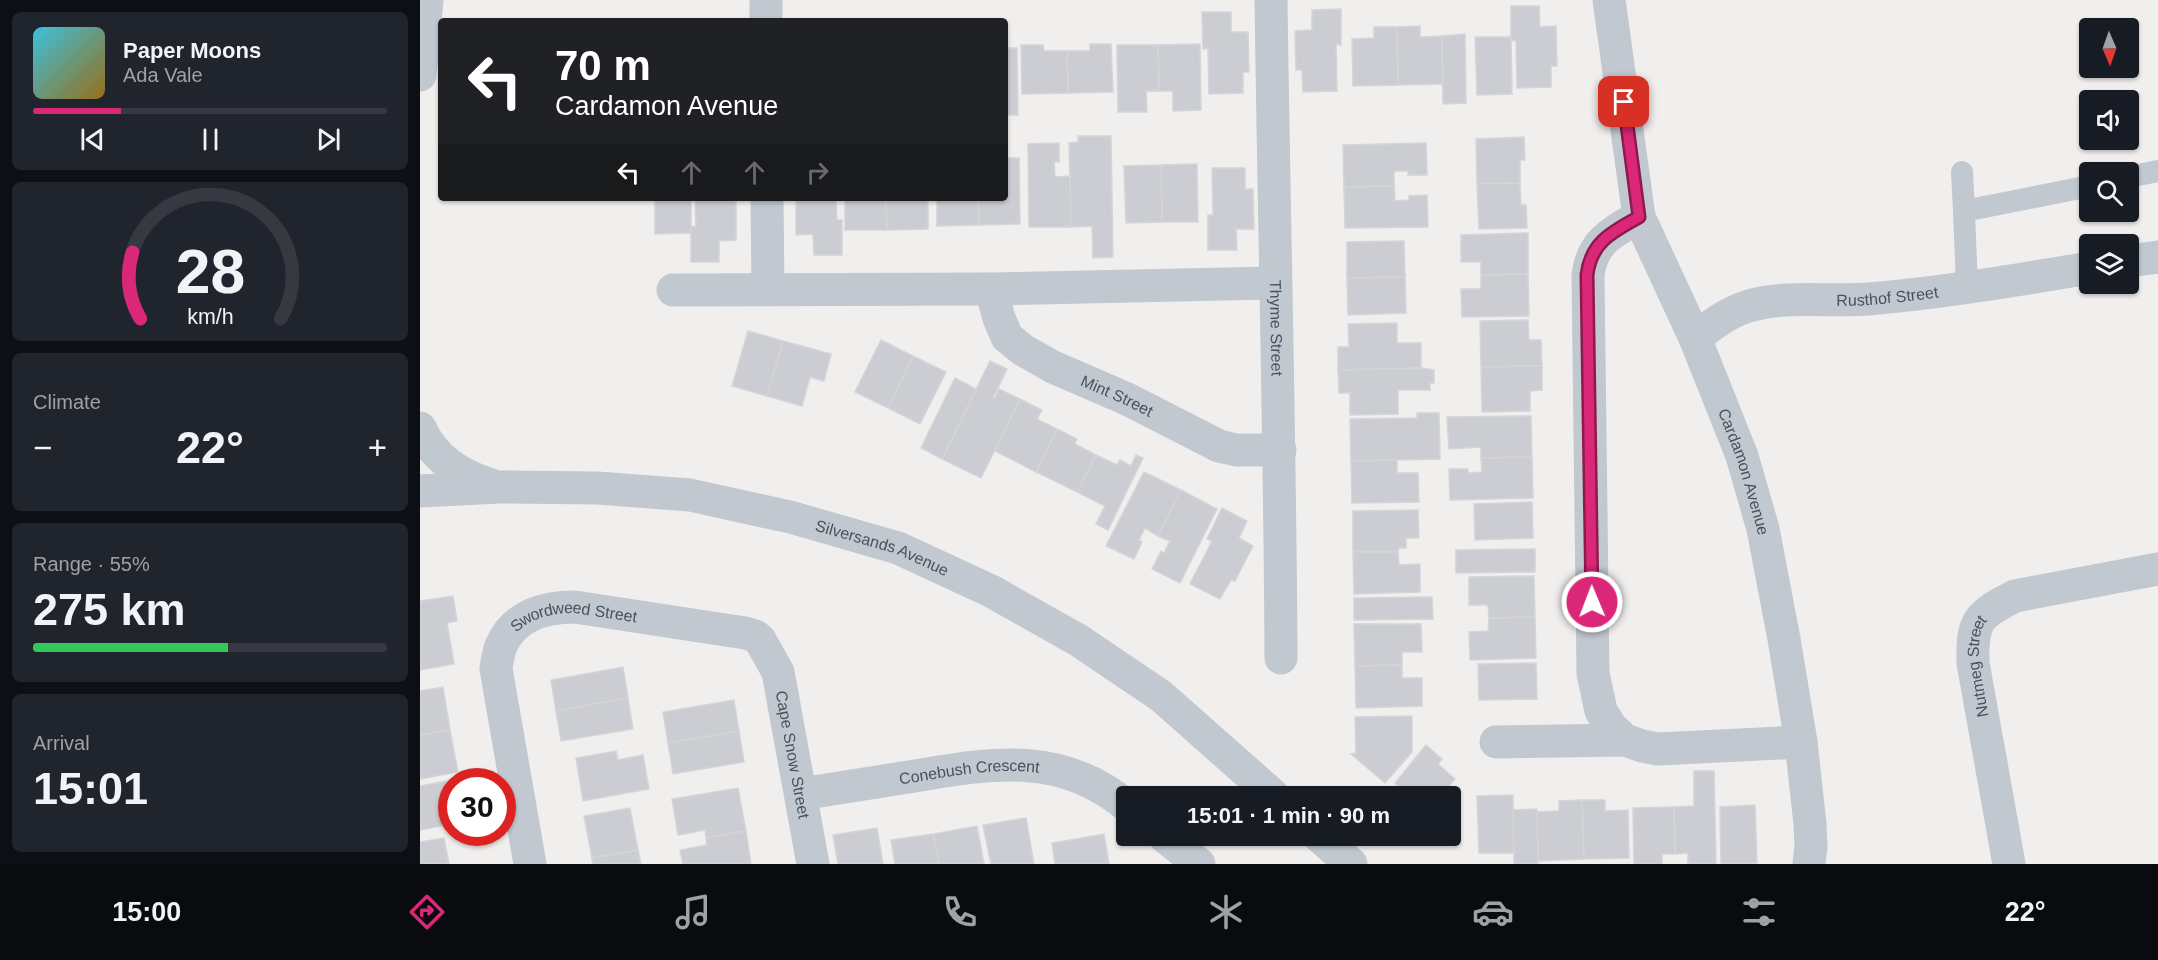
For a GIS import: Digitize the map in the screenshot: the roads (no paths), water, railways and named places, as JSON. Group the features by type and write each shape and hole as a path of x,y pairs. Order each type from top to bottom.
{"street":[{"path":"420,75 427,0"},
{"path":"766,0 766,18"},
{"name":"Thyme Street","path":"1271,0 1275,283 1281,450 1281,658"},
{"name":"Cardamon Avenue","path":"1609,0 1639,217 1695,338 1742,456 1763,529 1785,639 1801,742 1810,824 1809,864"},
{"path":"767,201 768,289"},
{"path":"1624,740 1611,727 1601,711 1593,673 1587,275 1594,250 1605,238 1639,217"},
{"path":"2139,259 2158,256"},
{"name":"Rusthof Street","path":"1695,338 1719,319 1750,306 1770,302 1866,299 1968,288 2079,270"},
{"path":"673,290 991,289 1275,283"},
{"name":"Mint Street","path":"991,289 1007,337 1023,350 1219,446 1236,450 1281,450"},
{"path":"420,428 426,442 443,461 473,479 500,487"},
{"name":"Silversands Avenue","path":"420,491 500,487 597,488 690,495 790,517 898,548 991,591 1078,640 1161,696 1263,786"},
{"name":"Nutmeg Street","path":"2009,864 1972,663 1972,640 1978,621 1994,606 2015,596 2158,569"},
{"name":"Swordweed Street","path":"530,864 496,669 500,647 510,630 532,614 555,607 575,607 745,633 755,636 766,648"},
{"name":"Cape Snow Street","path":"766,648 778,672 813,864"},
{"path":"1496,742 1624,740 1658,749 1801,742"},
{"name":"Conebush Crescent","path":"801,794 968,767 1001,764 1066,771 1088,780 1116,798"},
{"path":"1176,846 1199,864"},
{"path":"1330,846 1351,864"}],"lane":[{"path":"2139,175 2158,171"},
{"path":"1962,172 1974,210 1968,288"},
{"path":"1974,210 2079,188"}]}
